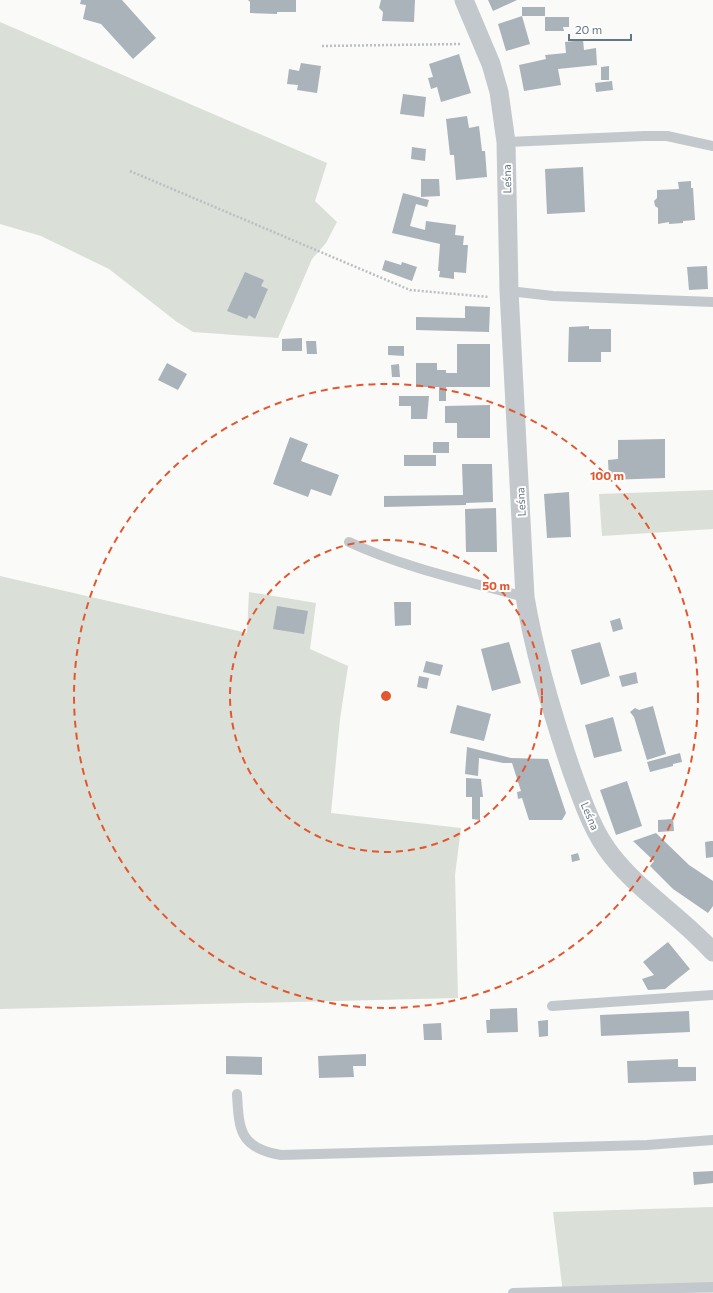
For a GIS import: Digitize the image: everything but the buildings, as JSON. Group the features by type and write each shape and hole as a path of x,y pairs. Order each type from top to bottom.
{"street":[{"name":"Leśna","path":"464,0 491,64 499,92 506,142 510,295 525,597 530,625 555,722 582,799 600,839 612,856 648,894 712,948"}],"lane":[{"path":"506,142 644,136 674,137 713,146"},
{"path":"510,295 713,302"},
{"path":"349,542 380,557 525,597"},
{"path":"552,1006 713,995"},
{"path":"237,1094 238,1123 244,1136 253,1146 265,1152 281,1155 647,1145 713,1140"},
{"path":"513,1293 713,1287"}],"path":[{"path":"322,46 482,44"},
{"path":"130,171 410,290 510,295"}],"shaded area":[{"path":"0,22 327,163 315,201 337,222 326,243 312,259 278,338 193,332 177,322 109,269 41,236 0,224"},
{"path":"713,490 713,529 602,536 599,494"},
{"path":"0,576 247,633 249,592 316,603 310,649 348,666 340,719 331,813 461,828 455,875 458,998 0,1009"},
{"path":"713,1207 713,1293 563,1293 553,1212"}]}
